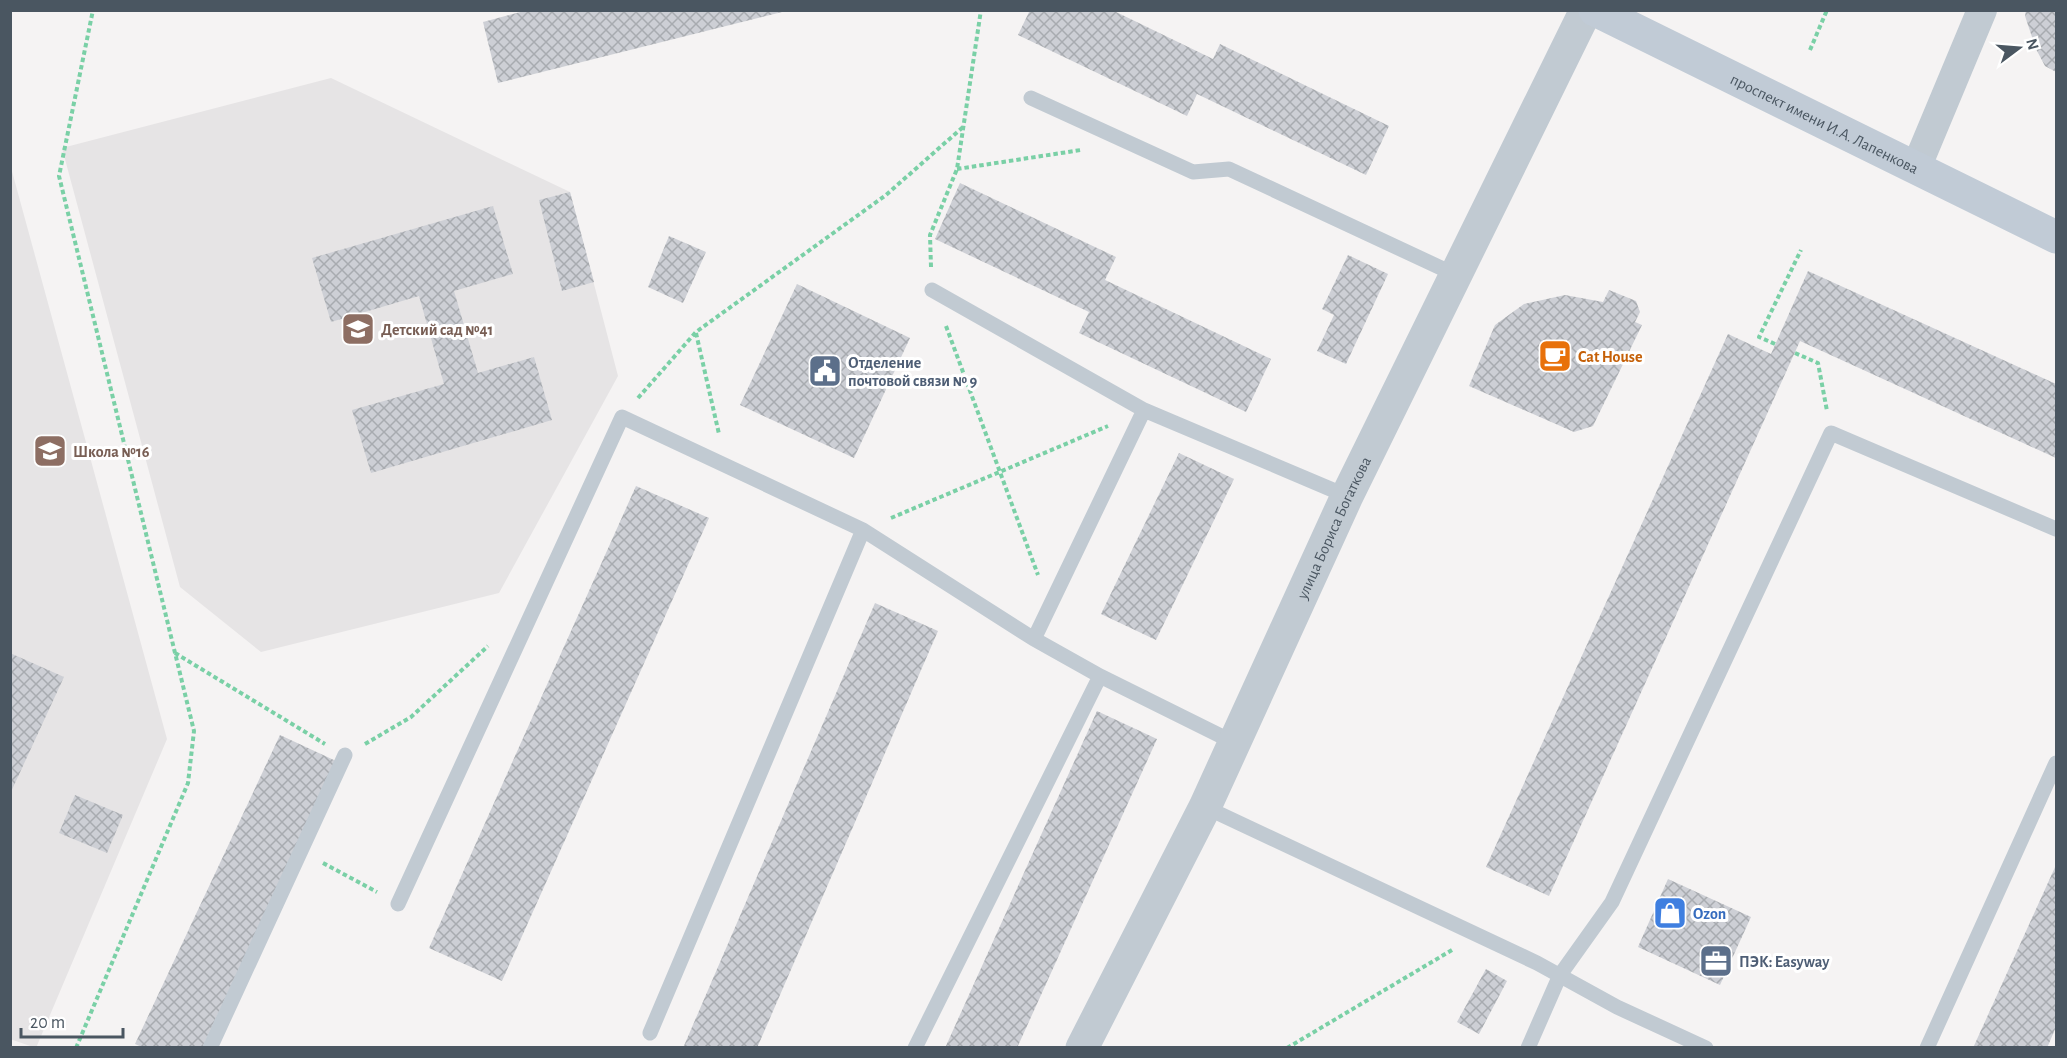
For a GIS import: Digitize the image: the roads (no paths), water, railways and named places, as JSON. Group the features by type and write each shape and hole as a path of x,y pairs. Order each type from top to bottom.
{"main road":[{"name":"проспект имени И.А. Лапенкова","path":"1595,10 1630,18 1916,168 2056,237"}],"street":[{"name":"улица Бориса Богаткова","path":"1082,1047 1205,807 1347,496 1454,274 1586,10"},
{"path":"1916,168 1982,10"}],"lane":[{"path":"1030,98 1193,172 1229,169 1454,274"},
{"path":"932,290 1144,410 1347,496"},
{"path":"1034,639 1144,410"},
{"path":"398,904 622,417 863,530 1034,639 1100,676 1233,742"},
{"path":"1528,1047 1560,975 1612,902 1831,433 2056,529"},
{"path":"650,1033 863,530"},
{"path":"915,1047 1100,676"},
{"path":"210,1047 345,755"},
{"path":"1927,1047 2056,763"},
{"path":"1205,807 1560,975 1617,1007 1706,1047"}],"place":[{"name":"Детский сад №41","path":"358,329"},
{"name":"Cat House","path":"1555,356"},
{"name":"Отделение почтовой связи № 9","path":"825,371"},
{"name":"Школа №16","path":"50,451"},
{"name":"Ozon","path":"1670,913"},
{"name":"ПЭК: Easyway","path":"1716,961"}]}
